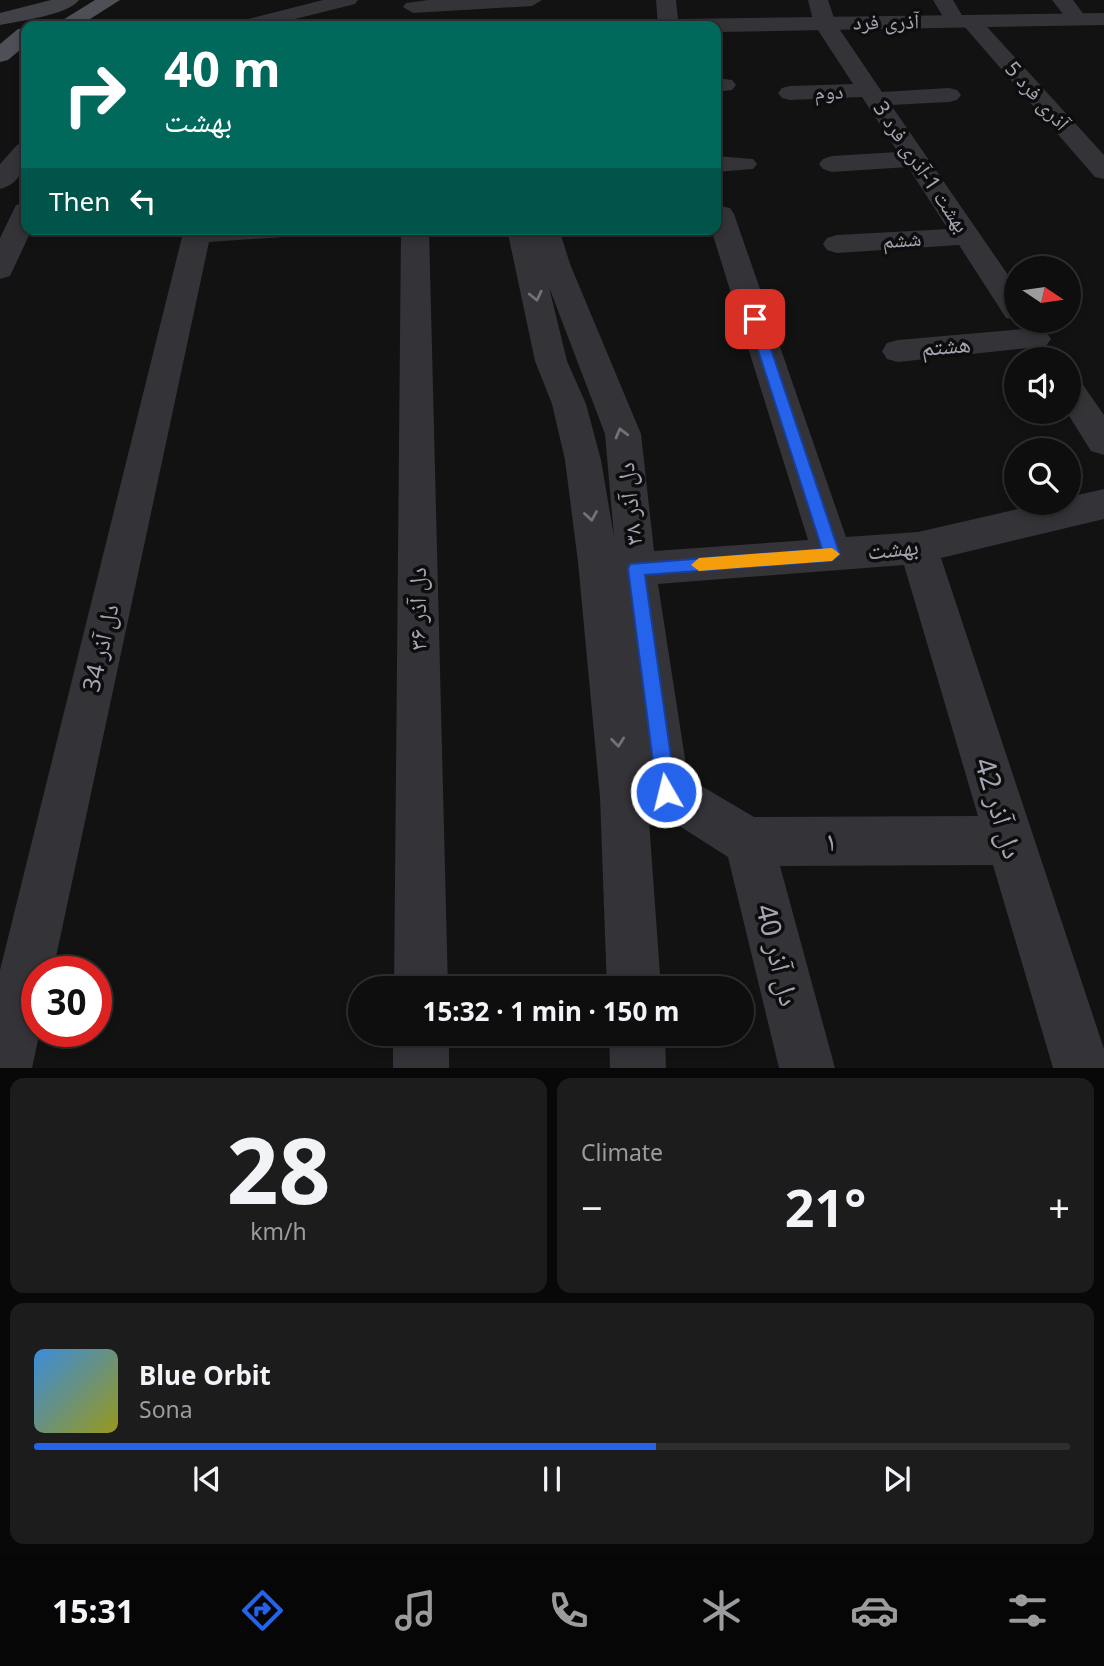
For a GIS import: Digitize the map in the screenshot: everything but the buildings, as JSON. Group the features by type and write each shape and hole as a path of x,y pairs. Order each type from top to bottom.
{"main road":[{"path":"0,19 46,9 69,0"},
{"path":"47,21 78,0"},
{"path":"73,21 110,0"},
{"path":"0,27 21,36"},
{"path":"0,55 21,39"},
{"path":"0,71 21,40"}],"street":[{"path":"266,21 348,0"},
{"path":"413,11 532,0"},
{"path":"646,21 648,0"},
{"path":"666,0 667,21"},
{"name":"آذری فرد 5","path":"943,0 1104,171"},
{"path":"1062,0 1077,19"},
{"name":"آذری فرد","path":"721,21 821,12 963,21 1104,19"},
{"name":"بهشت 1-آذری فرد 3","path":"821,12 872,95 1004,292"},
{"name":"دوم","path":"790,93 950,95"},
{"path":"832,164 915,159"},
{"path":"721,164 744,164"},
{"path":"721,217 832,555"},
{"path":"0,270 21,222"},
{"name":"دل آذر 34","path":"4,1068 197,235"},
{"name":"دل آذر ۳۶","path":"415,235 421,976"},
{"name":"دل آذر ۳۸","path":"522,235 551,361 569,404 583,460 598,562 645,794"},
{"name":"دل آذر ۳۸","path":"547,235 555,264 622,434 636,569 645,794"},
{"name":"ششم","path":"836,244 967,236"},
{"name":"هشتم","path":"898,351 1036,339"},
{"path":"1081,408 1104,442"},
{"name":"بهشت","path":"636,569 918,548 1104,505"},
{"name":"دل آذر 42","path":"918,548 1082,1068"},
{"path":"635,976 645,794 749,842"},
{"name":"۱","path":"749,842 1009,840"},
{"name":"دل آذر 40","path":"749,842 807,1068"},
{"path":"421,1046 421,1068"},
{"path":"637,1046 638,1068"}],"slow traffic":[{"path":"699,565 832,554"}],"route":[{"path":"666,792 636,569 832,555 755,319"}]}
